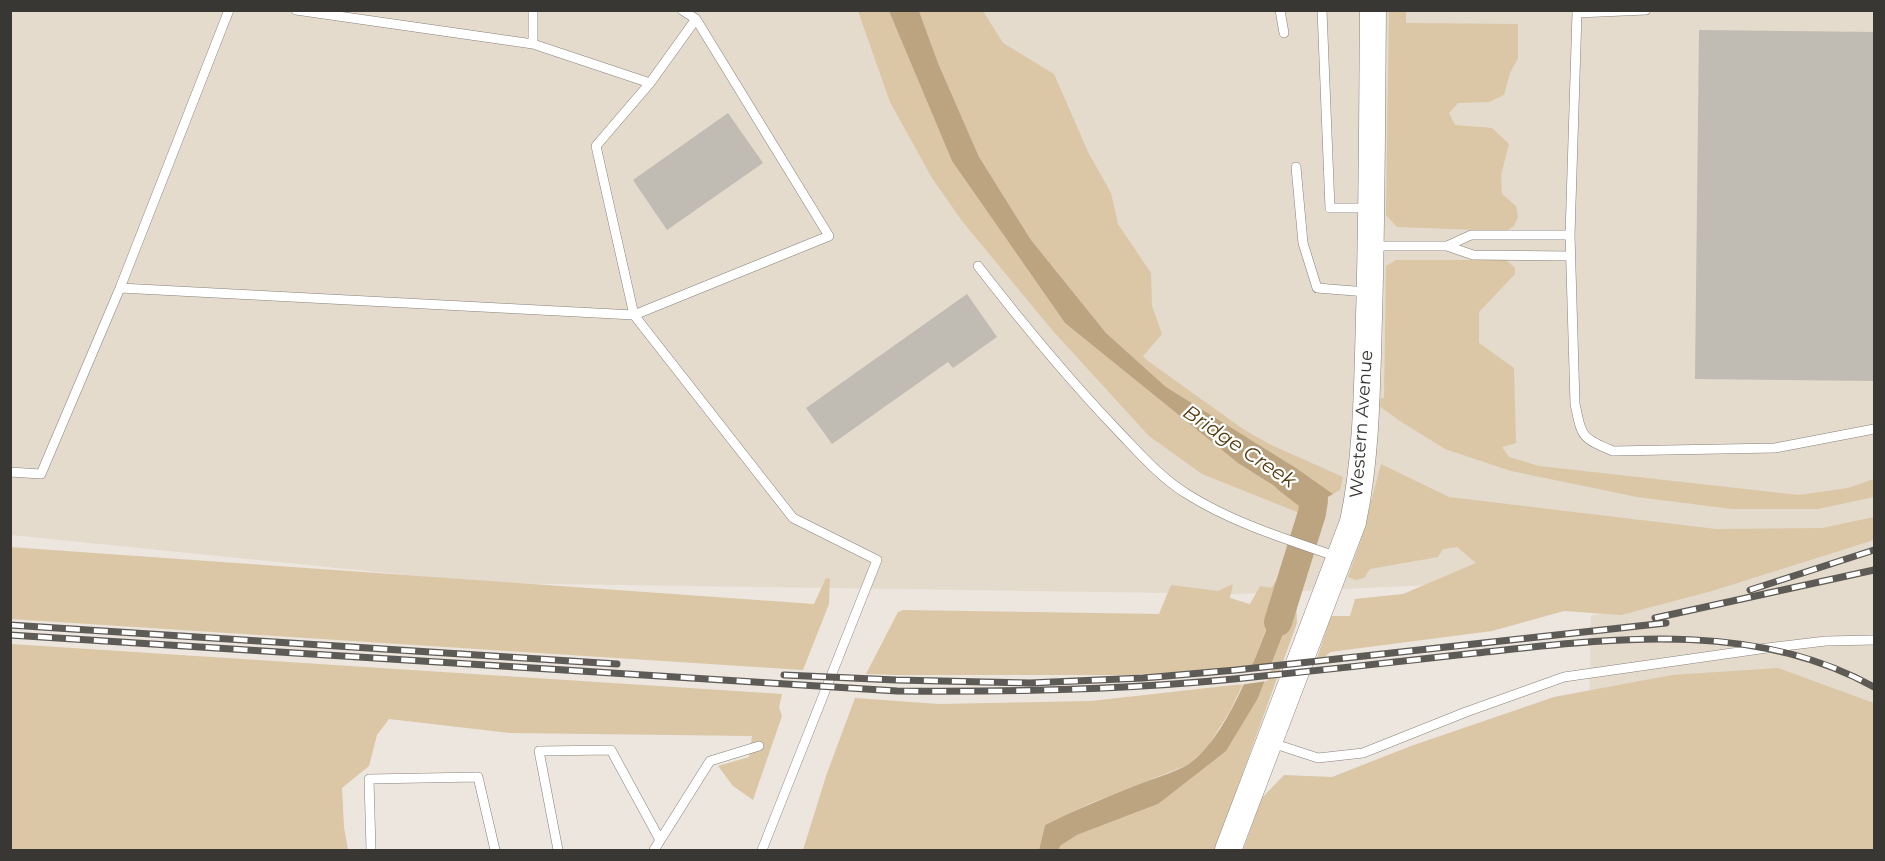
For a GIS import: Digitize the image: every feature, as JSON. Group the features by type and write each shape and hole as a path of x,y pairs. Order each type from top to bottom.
{"street":[{"name":"Western Avenue","path":"1228,850 1340,558 1353,522 1360,486 1367,397 1370,292 1373,10"}],"lane":[{"path":"10,472 41,474 120,288 229,10"},
{"path":"296,10 533,44 650,83"},
{"path":"533,10 533,44"},
{"path":"120,288 634,315 829,236 696,19 682,10"},
{"path":"1280,10 1284,33"},
{"path":"1322,10 1330,208 1371,208"},
{"path":"1646,10 1577,13 1570,256 1575,404 1580,428 1590,442 1613,451 1775,448 1875,429"},
{"path":"696,19 650,83 596,146 634,315 793,518 877,560 762,850"},
{"path":"1296,167 1303,243 1317,288 1370,292"},
{"path":"1447,246 1472,236 1570,235"},
{"path":"1371,246 1447,246 1473,255 1570,256"},
{"path":"978,266 1060,367 1152,467 1185,493 1212,509 1285,539 1340,558"},
{"path":"1269,742 1318,758 1363,753 1466,712 1564,677 1767,648 1826,641 1875,640"},
{"path":"654,850 710,761 759,746"},
{"path":"558,850 539,751 611,750 660,840"},
{"path":"371,850 369,779 478,777 495,850"}],"shaded area":[{"path":"10,11 1874,11 1874,528 1578,578 1237,594 486,583 11,535"},
{"path":"858,11 889,11 952,161 1065,323 1238,463 1309,508 1297,512 1202,474 1149,436 1053,331 962,221 932,178 890,102"},
{"path":"919,11 983,11 1003,43 1054,74 1088,152 1111,193 1118,224 1151,273 1152,306 1162,334 1143,356 1243,429 1269,444 1343,477 1340,490 1333,494 1296,468 1166,387 1106,333 1031,240 979,157 938,63"},
{"path":"1389,11 1406,11 1406,23 1518,24 1518,58 1510,73 1504,95 1489,102 1458,103 1449,113 1455,125 1492,128 1509,144 1501,175 1502,194 1516,206 1518,217 1514,226 1506,231 1397,227 1386,215"},
{"path":"1396,260 1506,260 1515,268 1515,274 1479,312 1479,343 1514,368 1516,443 1502,447 1509,457 1539,466 1799,495 1848,488 1874,479 1874,497 1818,509 1732,509 1637,497 1511,471 1445,449 1378,405 1378,399 1384,398 1386,266"},
{"path":"1381,464 1449,497 1716,529 1822,528 1874,517 1874,540 1712,591 1621,615 1564,611 1492,631 1330,652 1325,657 1317,658 1331,616 1350,616 1355,599 1403,594 1476,563 1457,547 1443,549 1438,557 1370,569 1364,578 1356,580 1348,577 1361,540"},
{"path":"1874,535 1874,746 1589,718 1591,616 1733,581"},
{"path":"10,547 814,604 826,578 830,579 829,604 803,670 11,619"},
{"path":"1285,568 1287,574 1252,666 1132,675 866,674 898,612 903,610 1159,614 1171,585 1218,591 1233,584 1230,598 1250,604 1260,586 1271,588"},
{"path":"1296,601 1297,623 1215,850 1059,850 1060,846 1077,835 1158,804 1258,698"},
{"path":"11,644 782,694 779,707 782,716 753,800 733,786 718,766 749,757 752,736 510,733 389,719 377,735 369,766 342,788 348,850 11,850"},
{"path":"1778,668 1874,703 1874,850 1243,850 1262,798 1284,775 1332,777 1411,746 1554,697 1672,675"},
{"path":"1243,684 1230,711 1207,748 1188,765 1089,804 1045,825 1039,850 803,850 826,776 855,698 939,704 1091,701"}],"water":[{"path":"889,11 919,11 938,63 979,157 1031,240 1106,333 1166,387 1296,468 1333,494 1309,508 1238,463 1065,323 952,161"},
{"path":"1287,574 1296,601 1258,698 1226,751 1158,804 1077,835 1060,846 1059,850 1039,850 1045,825 1102,799 1183,767 1205,749 1235,704"}],"pier":[{"path":"1274,663 1267,681 1239,685 1249,666"}],"building":[{"path":"1699,30 1875,32 1875,381 1695,379"},
{"path":"728,113 763,163 667,230 633,180"},
{"path":"967,294 997,337 953,368 948,362 832,444 806,408"}],"waterway":[{"name":"Bridge Creek","path":"1278,622 1314,500 1287,479"}],"railway":[{"path":"1750,590 1874,550"},
{"path":"1655,618 1874,570"},
{"path":"784,675 1030,683 1143,678 1666,623"},
{"path":"10,625 617,664"},
{"path":"10,635 897,691 1024,691 1150,686 1577,643 1679,639 1730,643 1779,651 1827,665 1874,687"}]}
